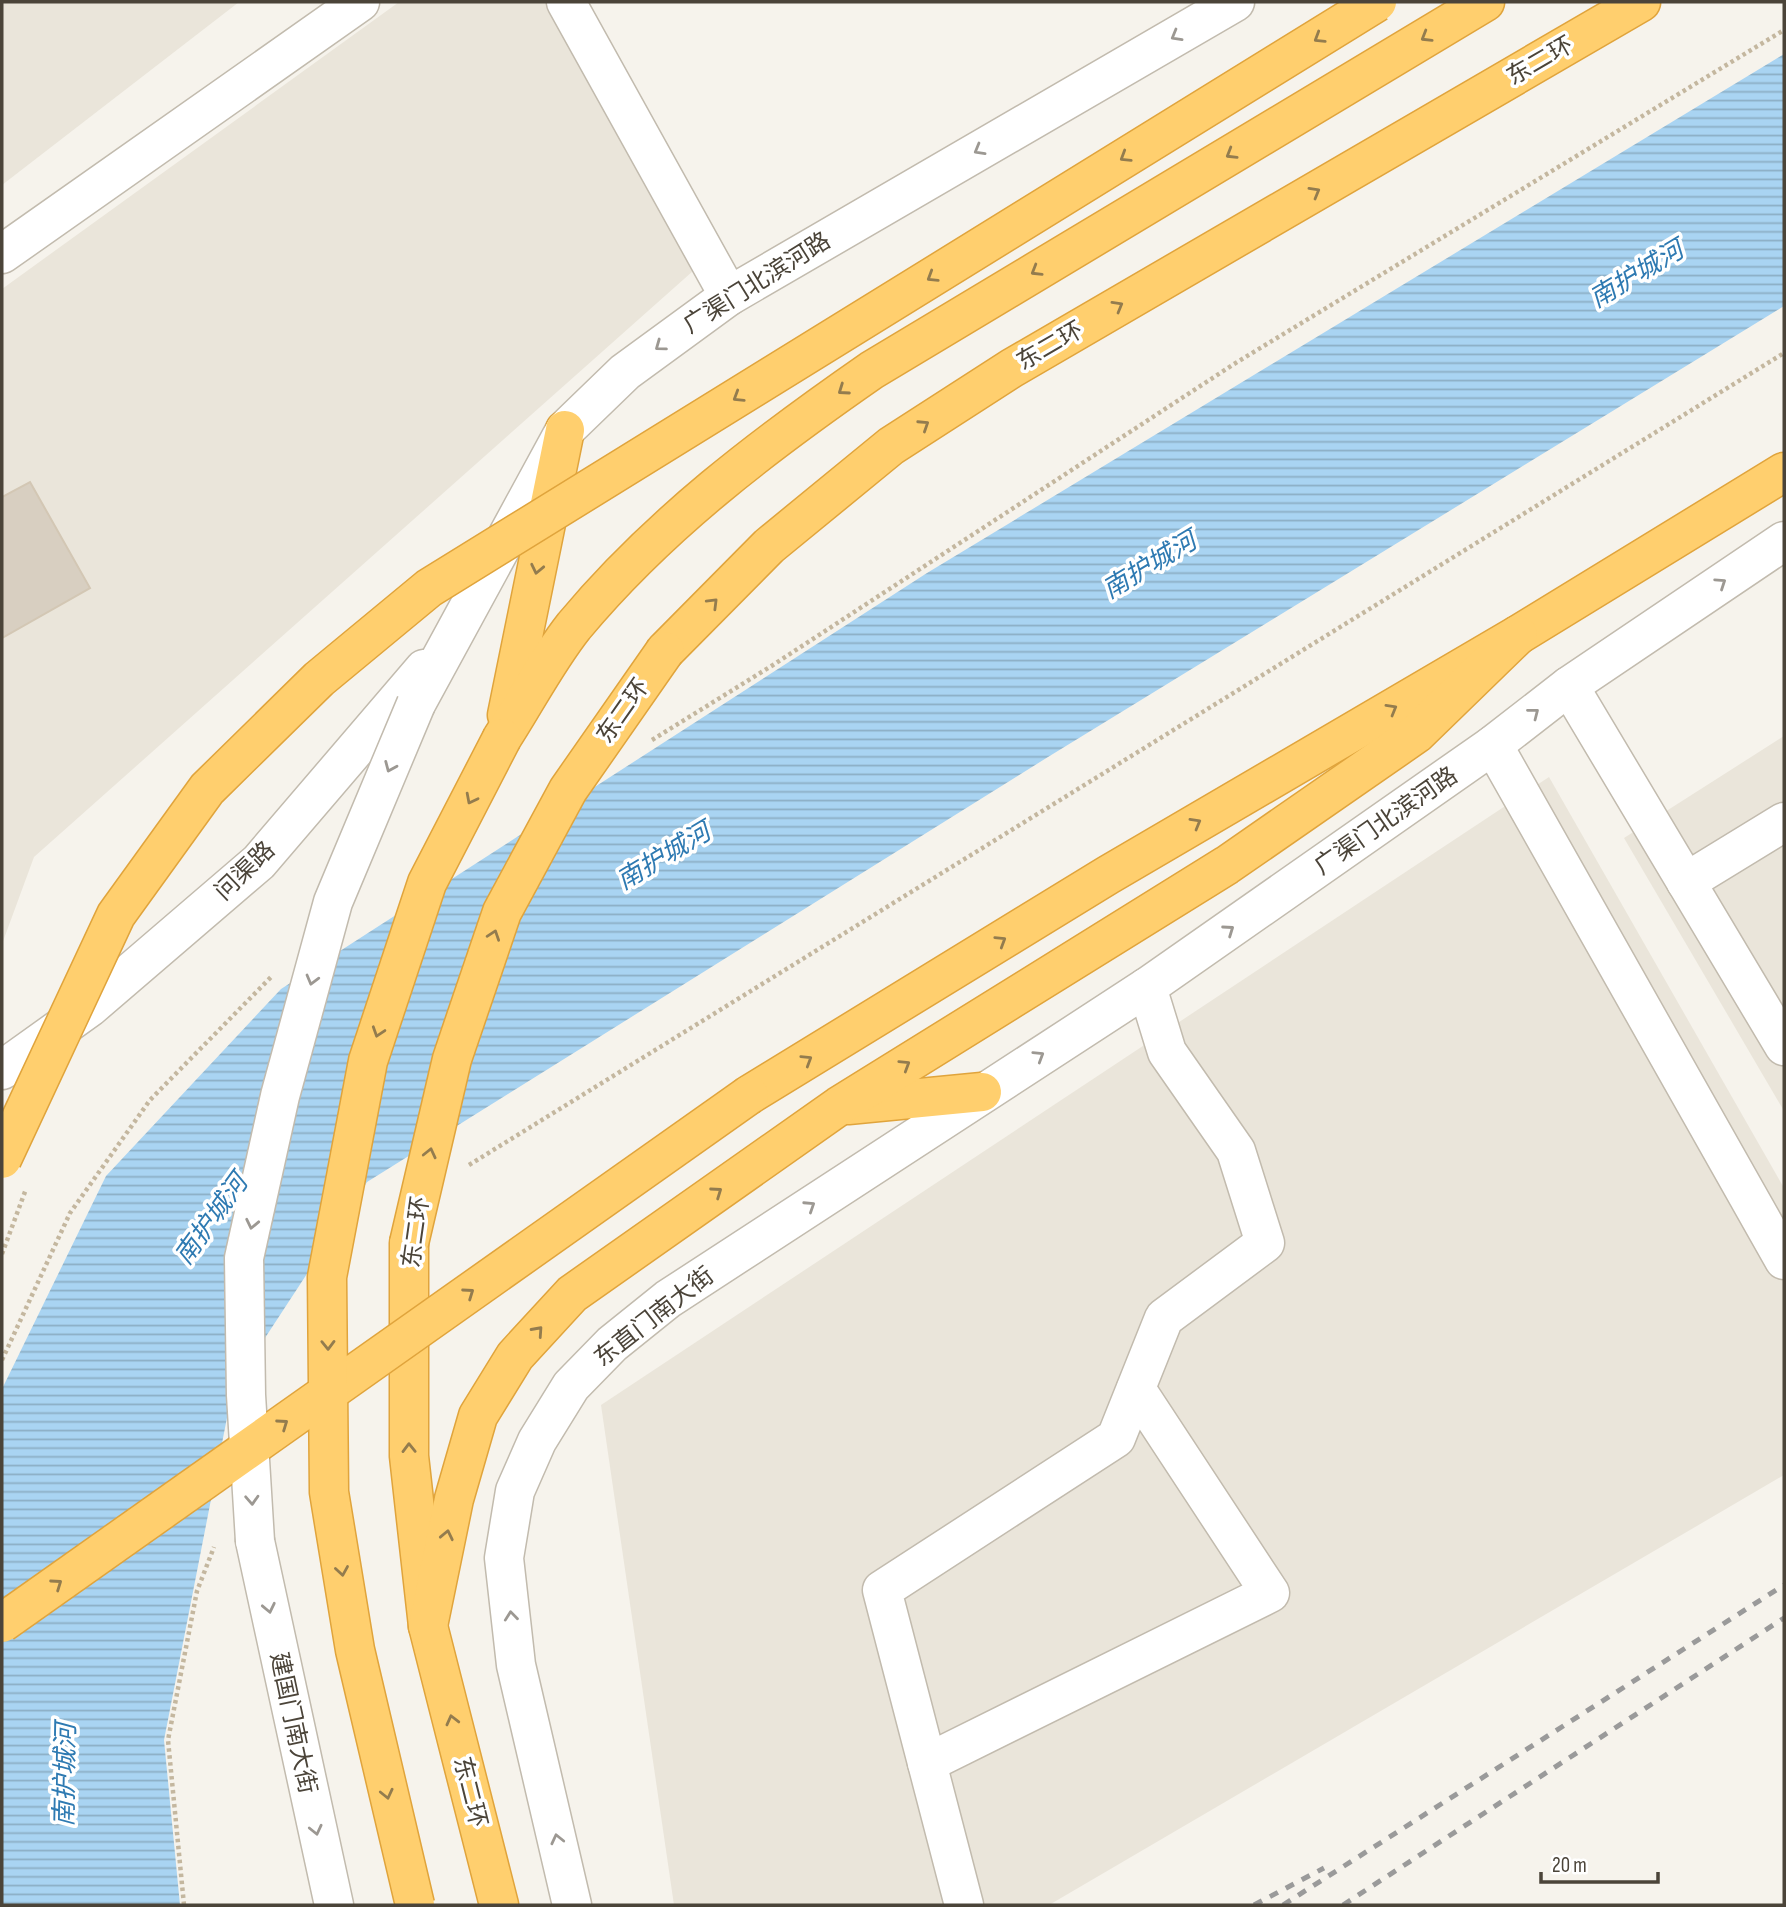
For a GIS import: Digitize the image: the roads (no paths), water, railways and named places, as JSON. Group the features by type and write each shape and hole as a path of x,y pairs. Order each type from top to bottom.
{"highway":[{"path":"2,1158 116,915 207,789 319,679 429,588 1377,2"},
{"path":"415,1905 355,1650 329,1492 327,1277 368,1061 427,883 502,738 573,628 670,523 780,434 872,370 1485,2"},
{"name":"东二环","path":"499,1905 428,1626 409,1456 410,1243 452,1059 502,912 568,790 665,651 769,547 891,446 1024,360 1641,2"},
{"path":"502,738 565,430"},
{"path":"2,1623 748,1095 1108,875 1518,635 1784,472"},
{"path":"1702,523 1784,505"},
{"path":"428,1626 454,1499 478,1416 515,1356 572,1294 839,1106 1227,865 1372,765 1416,734 1518,635"},
{"path":"839,1106 982,1092"}],"street":[{"path":"2,254 360,2"},
{"path":"566,2 729,296"},
{"name":"广渠门北滨河路","path":"416,704 565,430 625,372 729,296 1235,2"},
{"name":"广渠门北滨河路","path":"982,1092 1147,987 1493,745 1569,686 1784,541"},
{"name":"问渠路","path":"2,1070 90,1007 259,862 453,636"},
{"path":"1569,686 1784,1046"},
{"name":"建国门南大街","path":"334,1905 255,1541 246,1395 244,1258 280,1096 333,902 416,704"},
{"path":"1493,745 1784,1261"},
{"path":"1686,882 1784,822"},
{"path":"964,1905 882,1590 1116,1438 1164,1318 1265,1242 1236,1151 1167,1052 1147,987"},
{"name":"东直门南大街","path":"572,1905 516,1665 504,1558 515,1491 537,1441 571,1386 612,1344 668,1299 982,1092"},
{"path":"927,1763 1270,1593 1136,1389"}],"water":[{"name":"南护城河","path":"1784,54 1784,306 1048,757 367,1182 233,1387 164,1740 180,1905 2,1905 2,1389 106,1176 281,989 927,573"}],"railway":[{"path":"1283,1905 1784,1585"},
{"path":"1343,1905 1784,1618"},
{"path":"1254,1905 1324,1868"}]}
